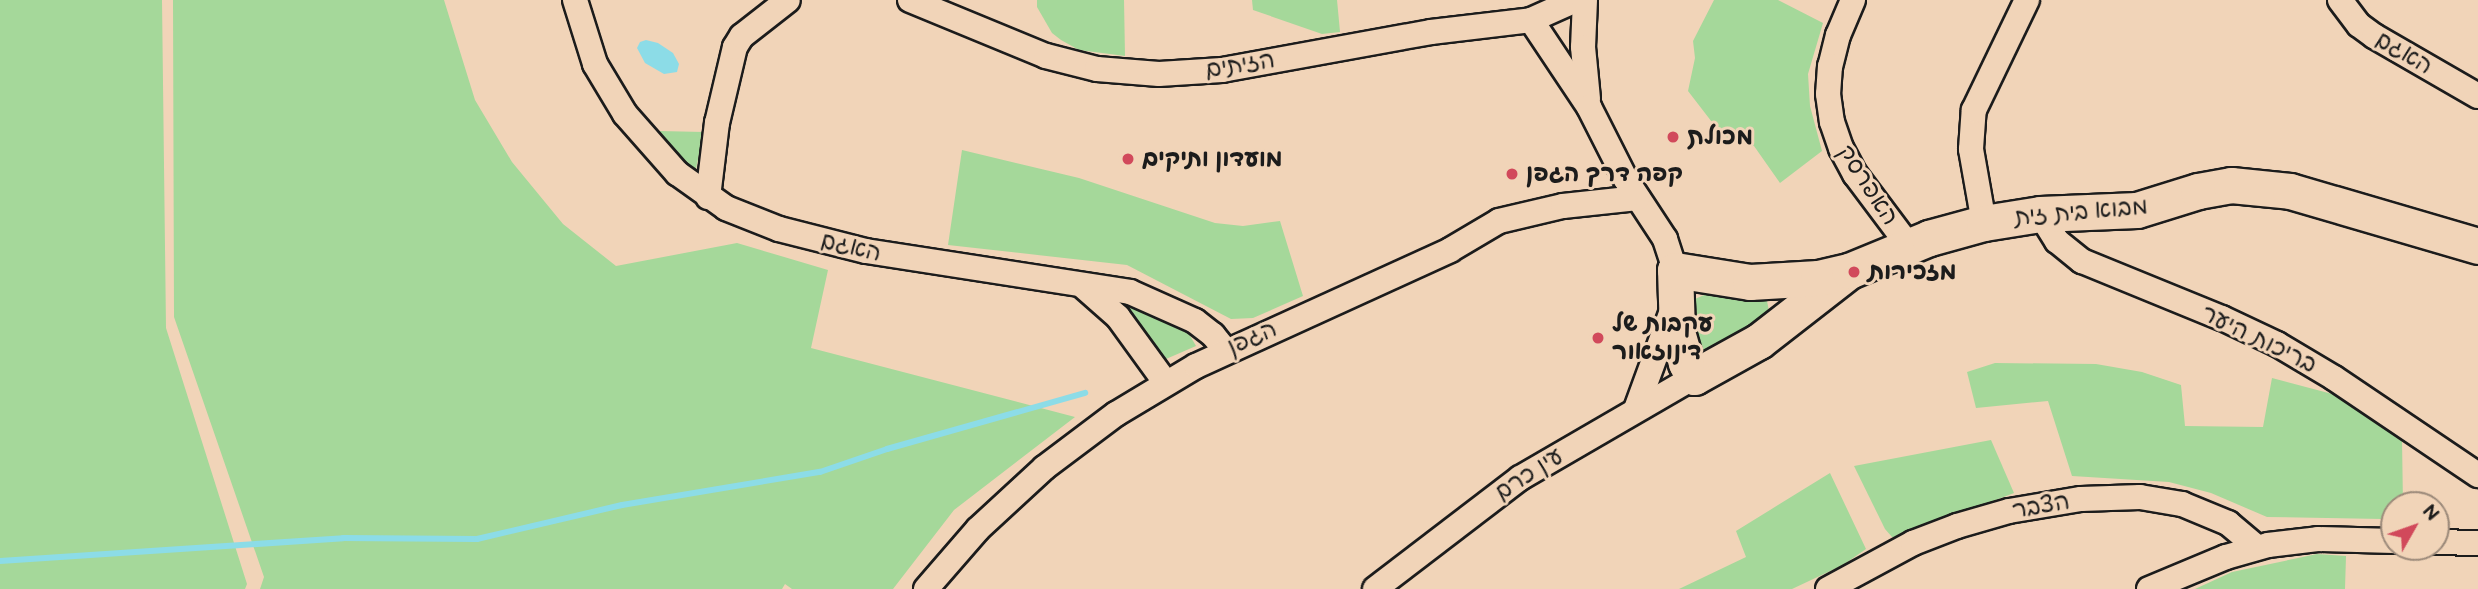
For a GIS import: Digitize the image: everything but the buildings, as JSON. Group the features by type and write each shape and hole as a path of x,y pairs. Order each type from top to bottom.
{"street":[{"name":"האגם","path":"575,0 592,55 619,106 677,173 708,197 747,218 821,240 913,260 1084,287 1118,289 1146,297 1203,326 1225,350"},
{"path":"708,197 717,123 735,47 742,36 788,0"},
{"name":"הזיתים","path":"910,0 1046,56 1097,69 1138,74 1222,70 1431,32 1531,20 1576,0"},
{"path":"1585,0 1583,58 1589,107"},
{"name":"האפרסק","path":"1853,0 1838,36 1830,66 1828,94 1832,122 1841,148 1855,174 1909,246"},
{"path":"1984,223 1971,149 1974,110 2027,0"},
{"name":"האגם","path":"2340,0 2367,31 2478,96"},
{"path":"1531,20 1589,107 1638,198 1665,239 1675,284 1678,340 1694,377"},
{"name":"מבוא בית זית","path":"1675,284 1802,281 1849,271 1909,246 1984,223 2040,214 2137,209 2209,188 2254,185 2290,191 2478,246"},
{"name":"הגפן","path":"926,589 978,529 1044,468 1100,425 1225,350 1450,250 1509,217 1563,206 1638,198"},
{"name":"בריכות היער","path":"2040,214 2057,241 2082,261 2222,318 2277,344 2334,378 2478,475"},
{"name":"מבוא בית זית","path":"1694,377 1759,341 1849,271"},
{"path":"1636,410 1675,284"},
{"path":"1084,287 1118,317 1166,383"},
{"name":"עין כרם","path":"1376,589 1520,478 1694,377"},
{"name":"הצבר","path":"1828,589 1903,548 1957,526 2009,511 2081,499 2140,497 2182,504 2228,523 2257,547"},
{"path":"2148,589 2257,547 2318,539 2380,541"},
{"path":"2450,542 2478,542"}],"green space":[{"path":"0,0 162,0 166,328 247,584 245,589 0,589"},
{"path":"173,0 444,0 475,100 512,162 563,224 616,266 737,243 828,270 811,348 1075,417 954,510 893,589 792,589 785,584 782,589 260,589 264,577 174,317"},
{"path":"1037,0 1124,0 1125,56 1079,50 1061,40 1052,33 1037,7"},
{"path":"1252,0 1337,0 1340,32 1322,34 1253,10"},
{"path":"1714,0 1778,0 1823,23 1808,74 1810,106 1822,151 1780,183 1754,146 1725,139 1688,91 1695,58 1693,41"},
{"path":"659,131 704,132 695,173 662,143"},
{"path":"962,150 1079,178 1215,223 1243,226 1280,221 1303,296 1253,318 1231,319 1127,265 948,245"},
{"path":"1709,293 1767,301 1770,316 1702,356 1694,347 1690,301"},
{"path":"1127,300 1185,327 1196,346 1166,359 1115,301"},
{"path":"1995,363 2096,364 2142,372 2181,385 2185,426 2263,427 2272,378 2336,395 2402,439 2403,491 2380,491 2380,519 2267,517 2211,493 2169,482 2072,476 2048,401 1976,408 1967,372"},
{"path":"1991,440 2014,493 1900,537 1892,537 1885,529 1854,466"},
{"path":"1830,473 1866,549 1843,565 1792,589 1679,589 1746,557 1736,531"},
{"path":"2317,554 2346,556 2345,589 2195,589 2232,572"}],"water":[{"path":"646,40 658,43 673,53 679,64 677,72 664,74 645,63 637,48 640,42"}],"waterway":[{"path":"0,561 343,538 477,539 622,505 820,472 887,449 1085,393"}],"place":[{"name":"מכולת","path":"1673,137"},
{"name":"מועדון ותיקים","path":"1128,159"},
{"name":"קפה דרך הגפן","path":"1512,174"},
{"name":"מזכירות","path":"1854,272"},
{"name":"עקבות של דינוזאור","path":"1598,338"}]}
